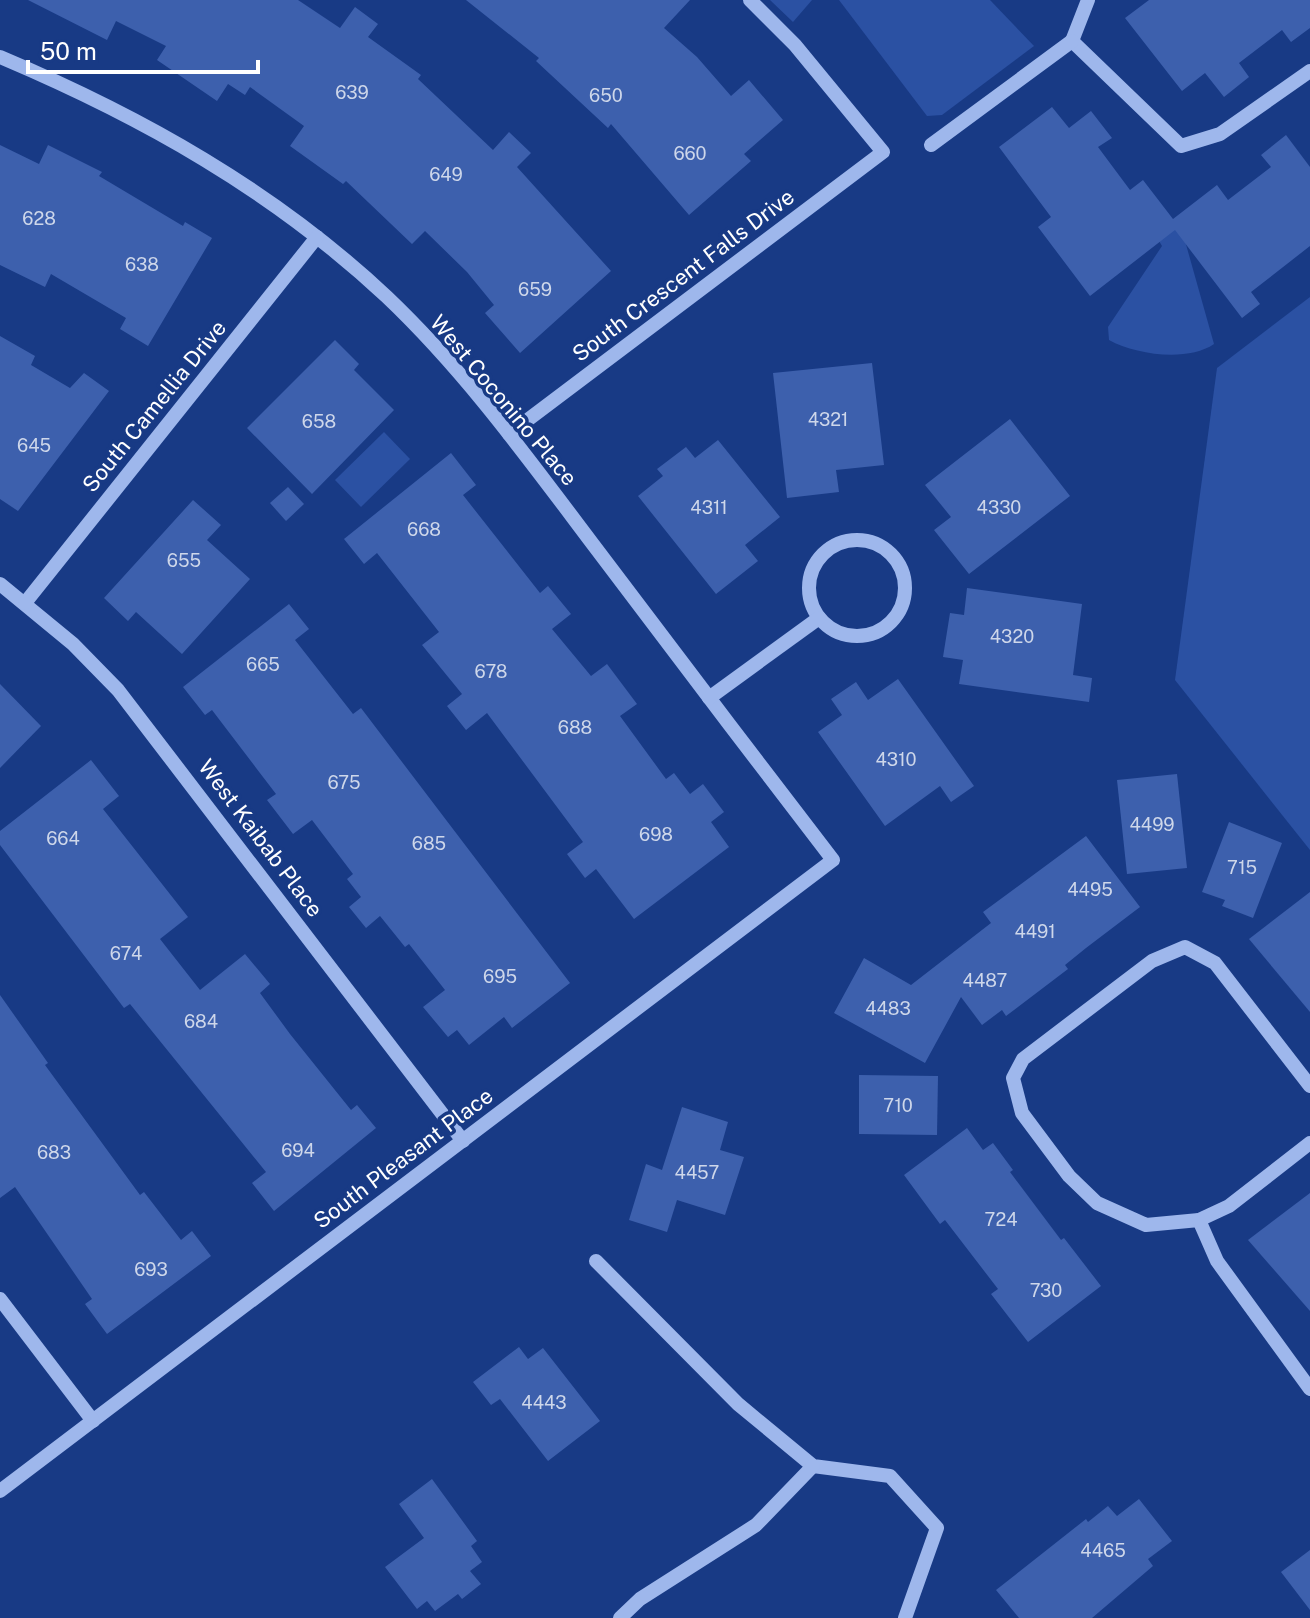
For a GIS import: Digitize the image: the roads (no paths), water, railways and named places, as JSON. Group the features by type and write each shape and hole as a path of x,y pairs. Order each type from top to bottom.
{"street":[{"name":"South Crescent Falls Drive","path":"509,434 883,152 795,45 750,0"},
{"path":"931,145 1072,41 1088,0"},
{"path":"1072,41 1181,146 1220,134 1310,71"},
{"name":"West Coconino Place","path":"0,57 123,112 191,149 317,237 387,297 451,363 509,434 833,860"},
{"name":"South Camellia Drive","path":"25,603 317,237"},
{"path":"862,539 892,554 906,584 901,609 887,627 873,634 844,635 819,618 808,591 810,574 818,559 830,547 862,539"},
{"name":"West Kaibab Place","path":"0,584 25,603 118,690 463,1141"},
{"path":"709,698 819,618"},
{"name":"South Pleasant Place","path":"0,1491 833,860"},
{"path":"1310,1086 1215,963 1185,947 1152,961 1023,1059 1013,1078 1022,1113 1069,1176 1097,1203 1146,1225 1199,1220 1229,1206 1310,1143"},
{"path":"1199,1220 1217,1261 1310,1389"},
{"path":"596,1261 738,1404 813,1466 890,1476 937,1528 905,1618"},
{"path":"0,1299 93,1421"},
{"path":"620,1618 640,1599 756,1525 813,1466"}]}
